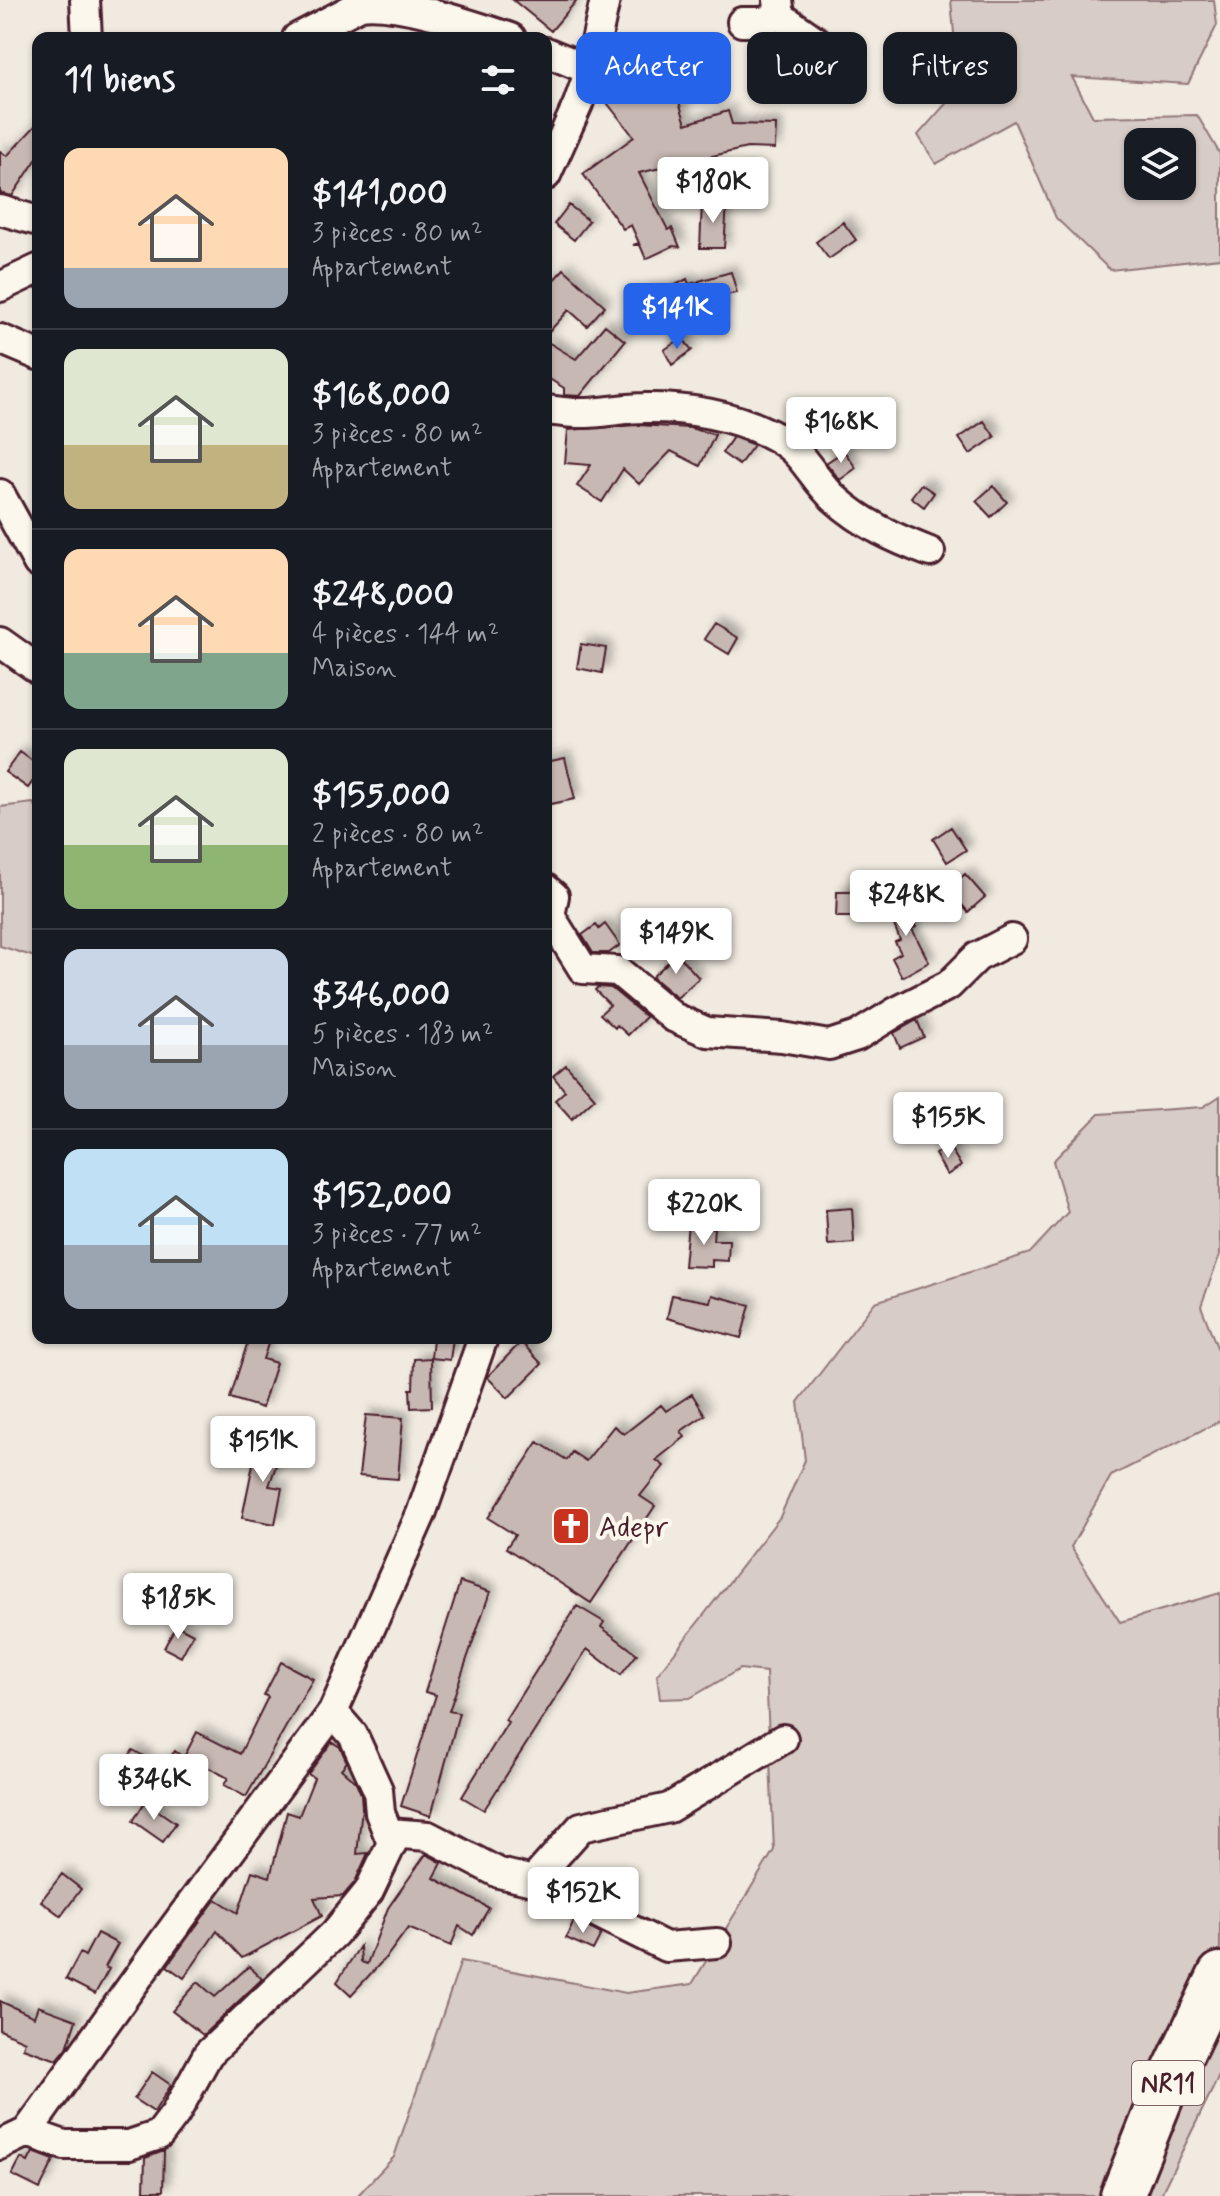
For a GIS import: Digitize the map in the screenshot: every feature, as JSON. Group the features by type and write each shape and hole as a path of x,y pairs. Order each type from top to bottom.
{"highway":[{"name":"NR11","path":"1122,2196 1163,2094 1220,1974"}],"street":[{"path":"85,0 87,32"},
{"path":"598,32 605,0"},
{"path":"308,32 360,5 370,3 417,10 491,32"},
{"path":"742,22 762,22 779,8 807,32"},
{"path":"552,54 576,64"},
{"path":"552,162 578,104"},
{"path":"0,210 32,219"},
{"path":"0,287 32,272"},
{"path":"0,339 32,352"},
{"path":"552,411 577,413 644,408 687,410 725,418 769,433 798,451 833,497 869,524 885,535 930,552"},
{"path":"0,494 32,552"},
{"path":"0,642 32,665"},
{"path":"552,919 583,969 618,971 673,1017 707,1032 782,1037 829,1045 857,1036 949,985 977,957 1012,939"},
{"path":"0,2145 27,2132 333,1712 421,1514 481,1344"},
{"path":"27,2132 64,2145 129,2145 159,2135 175,2114 208,2054 335,1933 369,1891 392,1843 380,1813 378,1790 353,1735 333,1712"},
{"path":"533,1881 581,1827 669,1808 783,1739"},
{"path":"389,1833 428,1836 499,1873 533,1881 666,1947 717,1943"}],"shaded area":[{"path":"951,0 1214,0 1217,25 1188,84 1072,77 1093,117 1197,115 1220,154 1220,258 1110,270 1056,218 1014,121 936,164 918,135 946,104 1017,104 1017,32 954,32"},
{"path":"32,803 32,956 0,946 0,807"},
{"path":"1220,1096 1220,1254 1201,1306 1220,1355 1220,1421 1111,1476 1071,1547 1120,1622 1220,1593 1220,2074 1160,2196 357,2196 394,2157 461,1961 626,1993 692,1984 774,1850 766,1672 740,1669 690,1698 660,1699 657,1675 780,1517 805,1460 798,1402 875,1302 1030,1253 1068,1212 1053,1161 1099,1114 1203,1107"}],"building":[{"path":"513,0 577,0 551,31"},
{"path":"608,104 680,104 686,124 728,111 732,124 776,125 775,149 747,148 639,173 680,247 673,246 646,259 640,245 633,245 639,243 631,225 623,229 583,174 634,137"},
{"path":"32,129 32,166 12,196 0,193 0,151 7,156"},
{"path":"702,202 727,203 724,248 700,248"},
{"path":"569,205 589,221 574,240 554,224"},
{"path":"843,222 856,240 829,259 816,242"},
{"path":"564,269 605,306 587,326 569,310 552,328 552,282"},
{"path":"731,272 737,293 720,296 723,313 681,324 670,309 648,322 635,299 653,289 655,292 668,289 687,279 689,284 697,282 699,286 699,281"},
{"path":"605,325 625,341 580,396 564,395 564,388 552,381 552,345 576,359"},
{"path":"682,338 692,350 672,365 664,350"},
{"path":"984,421 995,437 970,454 959,438"},
{"path":"637,425 690,428 715,435 700,466 671,451 639,484 623,469 602,502 577,486 591,465 565,463 568,430"},
{"path":"733,437 754,445 739,465 722,453"},
{"path":"844,451 856,468 840,480 826,463"},
{"path":"921,484 934,493 924,507 911,497"},
{"path":"993,486 1007,502 991,517 976,501"},
{"path":"714,624 738,638 729,654 704,639"},
{"path":"581,644 606,648 602,673 577,668"},
{"path":"20,752 32,761 32,782 28,788 5,772"},
{"path":"565,758 575,799 552,804 552,761"},
{"path":"951,827 966,850 947,862 933,839"},
{"path":"965,874 985,897 968,912 948,889"},
{"path":"837,892 860,892 859,917 836,917"},
{"path":"894,896 897,900 904,898 916,927 912,929 929,962 902,977 892,958 901,953 895,942 900,940 884,900"},
{"path":"605,924 620,945 609,953 593,953 582,935 596,925 599,929"},
{"path":"677,954 699,978 677,998 652,977"},
{"path":"598,987 611,988 646,1017 628,1035 600,1014 610,1005 595,990"},
{"path":"917,1020 924,1037 900,1048 894,1033"},
{"path":"566,1065 595,1098 572,1119 555,1100 565,1091 553,1076"},
{"path":"949,1146 961,1166 947,1175 935,1154"},
{"path":"852,1208 854,1243 828,1245 826,1210"},
{"path":"688,1223 714,1228 713,1240 729,1240 728,1261 712,1260 712,1267 684,1266"},
{"path":"672,1295 710,1302 712,1295 750,1305 741,1338 667,1318"},
{"path":"247,1344 268,1344 263,1359 276,1363 262,1408 230,1398"},
{"path":"432,1344 452,1344 450,1360 431,1358"},
{"path":"519,1344 523,1344 542,1364 508,1398 487,1377"},
{"path":"431,1358 432,1407 411,1408 414,1359"},
{"name":"Adepr","path":"692,1394 705,1415 681,1431 685,1437 656,1460 664,1466 640,1496 655,1506 591,1603 506,1548 515,1535 488,1518 538,1442 567,1460 572,1452 586,1461 614,1426 624,1434 661,1405 666,1411"},
{"path":"366,1415 403,1418 398,1479 359,1476"},
{"path":"254,1439 282,1448 269,1486 282,1488 275,1524 242,1518 254,1459 248,1457"},
{"path":"460,1582 490,1592 449,1711 459,1713 431,1816 401,1806 436,1695 425,1692"},
{"path":"577,1606 604,1622 601,1627 637,1654 621,1675 587,1649 484,1810 462,1797 508,1722 505,1720"},
{"path":"176,1625 193,1634 181,1657 164,1648"},
{"path":"281,1662 313,1679 246,1797 224,1785 228,1778 185,1755 197,1732 240,1754"},
{"path":"332,1742 340,1747 347,1762 341,1769 356,1782 361,1794 357,1854 368,1853 355,1882 343,1896 314,1898 322,1916 242,1958 217,1931 184,1978 167,1966 216,1899 238,1913 252,1871 270,1877 287,1812 299,1816 314,1778 308,1774"},
{"path":"133,1750 147,1758 132,1782 118,1774"},
{"path":"175,1751 191,1764 181,1777 165,1764"},
{"path":"145,1802 176,1823 163,1842 133,1821"},
{"path":"426,1854 442,1863 434,1878 489,1908 473,1935 459,1926 451,1946 408,1928 351,1995 337,1982 360,1946 361,1962 367,1964 388,1908"},
{"path":"62,1874 81,1889 61,1916 41,1901"},
{"path":"574,1920 601,1934 593,1950 566,1938"},
{"path":"97,1933 118,1944 95,1994 66,1979 80,1953 85,1956"},
{"path":"249,1966 262,1979 203,2035 172,2011 198,1982 215,1997"},
{"path":"0,2001 34,2017 38,2006 76,2020 67,2048 57,2060 23,2048 25,2041 0,2030"},
{"path":"152,2072 171,2085 154,2112 134,2099"},
{"path":"164,2151 163,2191 144,2191 145,2158"},
{"path":"33,2152 54,2160 40,2189 12,2175 21,2158 28,2162"}],"place":[{"name":"Adepr","path":"571,1526"}]}
